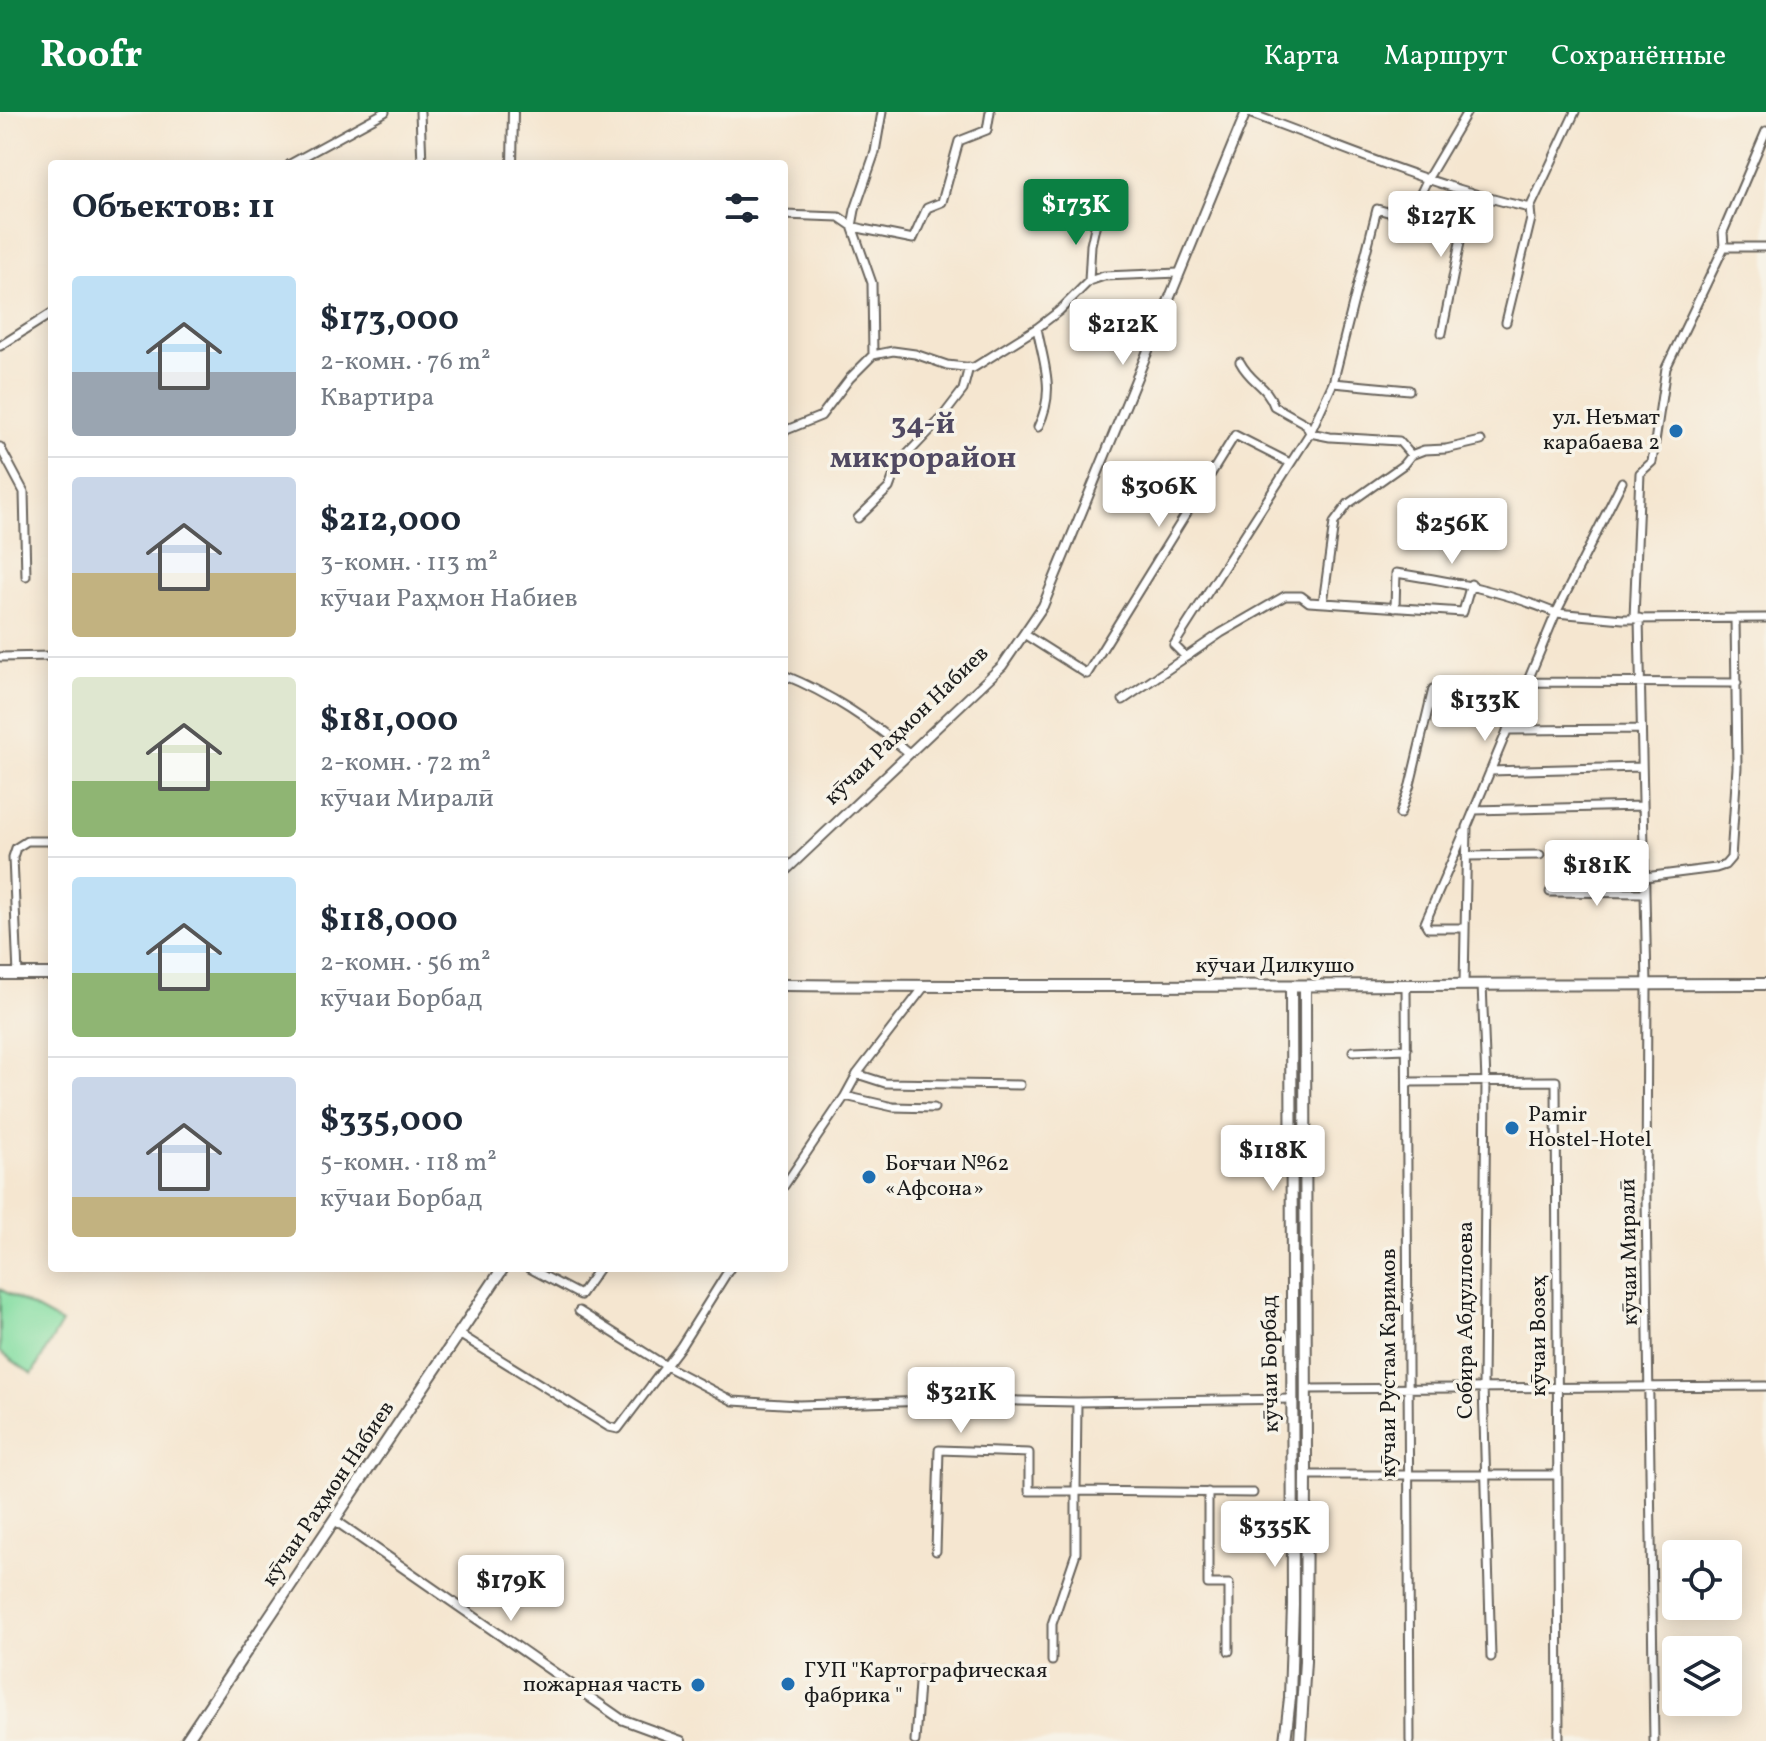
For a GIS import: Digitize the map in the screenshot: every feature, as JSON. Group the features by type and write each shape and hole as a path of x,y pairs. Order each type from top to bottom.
{"main road":[{"path":"0,974 48,974"},
{"name":"кӯчаи Дилкушо","path":"788,985 1305,987 1766,984"},
{"name":"кӯчаи Борбад","path":"1285,1741 1290,1698 1293,1605 1291,987"},
{"name":"кӯчаи Борбад","path":"1300,1741 1305,1661 1307,1389 1305,987"},
{"name":"кӯчаи Раҳмон Набиев","path":"186,1741 500,1272"}],"street":[{"path":"297,160 385,112"},
{"path":"420,112 422,160"},
{"path":"512,160 513,112"},
{"path":"873,355 872,283 852,226 875,152 882,112"},
{"path":"788,215 839,217 852,226 913,239 927,208 942,202 959,141 987,130 990,112"},
{"path":"1246,112 1428,178 1530,208"},
{"name":"кӯчаи Раҳмон Набиев","path":"788,868 1002,666 1043,606 1246,112"},
{"path":"1186,657 1174,645 1310,433 1333,383 1377,209 1409,218 1428,178 1467,112"},
{"path":"1506,322 1531,219 1530,208 1575,112"},
{"name":"кӯчаи Миралӣ","path":"1654,1741 1646,1198 1647,984 1636,618 1640,473 1652,462 1666,368 1724,247 1723,232 1766,131"},
{"path":"1442,333 1470,192"},
{"path":"1089,281 1091,245 1097,218"},
{"path":"1724,247 1766,247"},
{"path":"788,429 821,416 850,378 873,355 893,351 915,354 947,365 973,368 1037,328 1089,281 1104,276 1179,273"},
{"path":"0,346 48,316"},
{"path":"1037,328 1049,393 1048,408 1038,427"},
{"path":"1240,362 1247,377 1270,393 1274,406 1306,424 1310,433"},
{"path":"858,518 889,488 898,464 940,420 963,390 969,367"},
{"path":"1333,383 1409,390"},
{"path":"1310,433 1399,441 1411,455"},
{"path":"1024,634 1087,674 1235,435 1290,463"},
{"path":"1323,603 1334,523 1348,504 1403,465 1411,455 1481,441"},
{"path":"0,447 24,492 26,576"},
{"path":"1464,928 1428,928 1425,923 1556,613 1622,482"},
{"path":"1395,608 1396,573 1471,584 1515,596 1556,613 1636,618 1766,618"},
{"path":"1123,700 1221,633 1285,596 1301,596 1309,602 1463,612 1471,584"},
{"path":"1645,877 1716,868 1725,865 1731,858 1737,767 1735,618"},
{"path":"0,657 48,656"},
{"path":"788,677 815,687 869,720 909,753"},
{"path":"1527,682 1737,683"},
{"path":"1400,814 1433,689 1517,707"},
{"path":"1507,730 1641,729"},
{"path":"1490,771 1642,767"},
{"path":"1474,810 1643,806"},
{"path":"1464,984 1467,827"},
{"path":"18,975 13,857 16,848 27,841 48,841"},
{"path":"1466,856 1540,855"},
{"path":"1550,892 1645,893"},
{"name":"Собира Абдуллоева","path":"1482,984 1486,1082 1483,1386 1491,1657"},
{"name":"кӯчаи Рустам Каримов","path":"1406,985 1410,1741"},
{"path":"788,1180 857,1074 924,987"},
{"path":"1353,1051 1407,1049"},
{"path":"857,1074 885,1083 1020,1085"},
{"name":"кӯчаи Возеҳ","path":"1407,1082 1556,1081 1559,1741"},
{"path":"845,1096 884,1106 934,1108"},
{"path":"537,1272 580,1295 596,1272"},
{"path":"459,1334 618,1429 666,1366 727,1272"},
{"path":"579,1311 666,1366 733,1401 799,1405 964,1400 1292,1399"},
{"path":"1307,1389 1766,1386"},
{"path":"1052,1661 1052,1624 1076,1553 1077,1402"},
{"path":"936,1551 939,1450 1029,1453 1029,1491 1253,1493"},
{"path":"1306,1475 1558,1475"},
{"path":"1208,1492 1208,1584 1229,1584 1229,1651"},
{"path":"336,1521 621,1719 681,1741"},
{"path":"915,1741 920,1669"}],"green space":[{"path":"0,1289 62,1323 32,1374 0,1352"}],"place":[{"name":"ул. Неъмат карабаева 2","path":"1676,431"},
{"name":"Pamir Hostel-Hotel","path":"1512,1128"},
{"name":"Боғчаи №62 «Афсона»","path":"869,1177"},
{"name":"ГУП \"Картографическая фабрика \"","path":"788,1684"},
{"name":"пожарная часть","path":"698,1685"}],"district":[{"name":"34-й микрорайон","path":"923,442"}]}
